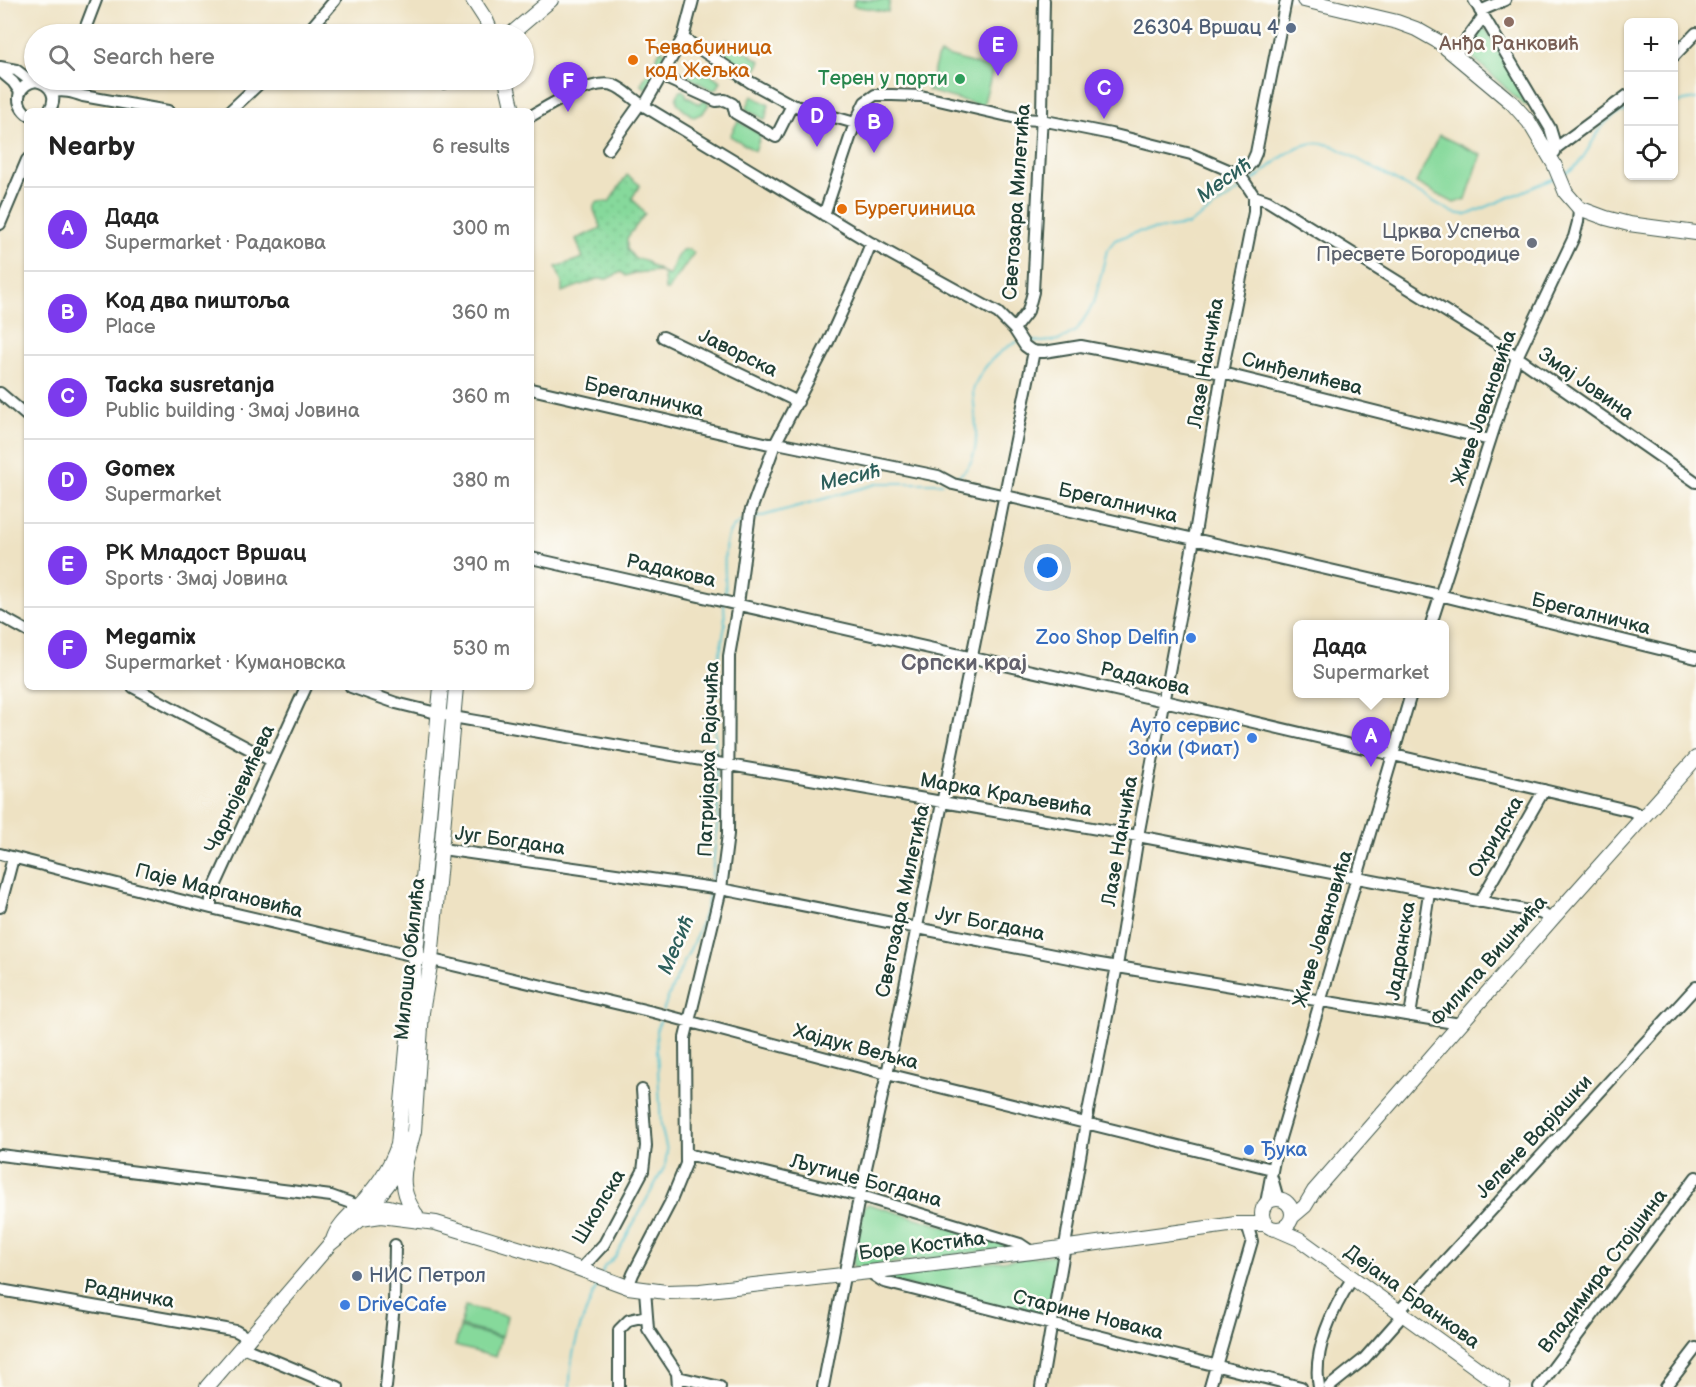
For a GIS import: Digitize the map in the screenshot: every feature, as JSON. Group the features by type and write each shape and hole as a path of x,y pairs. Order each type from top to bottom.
{"main road":[{"path":"473,0 488,24"},
{"path":"523,24 551,0"},
{"path":"1304,0 1397,22 1427,34 1455,55 1512,103 1529,122 1556,167 1562,184 1579,208 1606,219 1629,224 1696,233"},
{"path":"508,90 512,108"},
{"name":"Милоша Обилића","path":"207,1387 333,1242 344,1222 360,1212 388,1170 399,1145 441,690"},
{"name":"Милоша Обилића","path":"374,1204 406,1161 414,1131 422,1012 442,849 456,690"},
{"name":"Филипа Вишњића","path":"1292,1219 1552,919 1696,758"},
{"path":"406,1161 402,1175 403,1186 408,1203 415,1213"},
{"path":"1292,1219 1285,1227 1270,1226 1262,1215 1272,1202 1314,1191"},
{"name":"Дејана Бранкова","path":"1272,1202 1289,1204 1299,1239"},
{"name":"Боре Костића","path":"1243,1224 1272,1202"},
{"name":"Школска","path":"360,1212 374,1204 415,1213 436,1223"},
{"name":"Школска","path":"360,1212 436,1223 486,1237 611,1280"},
{"name":"Боре Костића","path":"611,1280 628,1287 645,1290 700,1291 1032,1252 1243,1224 1270,1226"},
{"name":"Дејана Бранкова","path":"1270,1226 1299,1239 1503,1387"}],"street":[{"path":"87,24 96,0"},
{"path":"315,24 335,0"},
{"path":"608,149 642,105 683,38 693,0"},
{"name":"Светозара Милетића","path":"1016,332 1028,311 1033,292 1044,0"},
{"path":"824,215 855,123 865,102 875,95 921,96 1021,119 1041,120 1112,134 1191,154 1241,177 1256,153 1286,0"},
{"path":"1474,0 1550,128 1556,148 1556,167"},
{"path":"1455,55 1482,14 1504,0"},
{"path":"1678,52 1696,33"},
{"path":"683,38 750,82 792,105 855,123"},
{"path":"0,69 16,70 24,73"},
{"path":"0,69 20,92 20,105 24,110"},
{"path":"661,76 716,101 725,100 733,104 735,113 776,136 792,105"},
{"path":"534,114 587,87 601,83 614,86 871,243 989,308 1003,317 1029,348"},
{"path":"20,92 24,86"},
{"path":"75,90 80,95"},
{"path":"233,108 252,90"},
{"path":"52,99 80,95 152,108"},
{"path":"1556,148 1624,99"},
{"path":"1529,122 1536,104"},
{"path":"0,224 24,167"},
{"name":"Змај Јовина","path":"1241,177 1252,193 1490,338 1694,476"},
{"name":"Лазе Нанчића","path":"1041,1387 1086,1122 1117,966 1138,836 1194,539 1222,373 1254,212 1252,193"},
{"name":"Живе Јовановића","path":"1432,620 1517,357 1574,237 1579,208"},
{"name":"Патријарха Рајачића","path":"628,1287 682,1176 687,1154 685,1038 719,889 728,834 719,762 734,603 747,525 775,444 798,402 858,276 871,243"},
{"name":"Јаворска","path":"663,337 798,402"},
{"name":"Синђелићева","path":"1029,348 1044,352 1081,346 1222,373 1490,440"},
{"name":"Светозара Милетића","path":"823,1387 860,1196 1005,496 1029,348"},
{"name":"Брегалничка","path":"534,390 775,444 938,476 952,484 1440,596 1696,658"},
{"path":"0,393 24,413"},
{"name":"Радакова","path":"534,559 1164,701 1632,811 1643,817"},
{"path":"0,616 24,629"},
{"path":"139,690 272,761"},
{"name":"Чарнојевићева","path":"211,908 211,895 305,690"},
{"name":"Марка Краљевића","path":"359,690 396,703 453,717 1138,836 1540,913 1552,919"},
{"name":"Живе Јовановића","path":"1272,1172 1275,1155 1410,698"},
{"name":"Охридска","path":"1480,902 1544,790"},
{"name":"Југ Богдана","path":"442,849 719,889 1117,966 1460,1024"},
{"name":"Паје Маргановића","path":"0,854 211,908 430,960"},
{"path":"0,907 14,858"},
{"name":"Јадранска","path":"1410,1016 1429,893"},
{"name":"Хајдук Вељка","path":"430,960 670,1016 886,1074 1086,1122 1272,1172"},
{"name":"Јелене Варјашки","path":"1329,1387 1364,1359 1401,1313 1694,992"},
{"name":"Школска","path":"586,1271 610,1234 643,1170 646,1146 642,1090"},
{"name":"Љутице Богдана","path":"687,1154 860,1196 1020,1244 1032,1252"},
{"path":"0,1155 331,1196 360,1212"},
{"path":"1272,1172 1272,1202"},
{"name":"Владимира Стојшина","path":"1539,1387 1696,1177"},
{"path":"1243,1224 1252,1240"},
{"path":"1210,1387 1252,1240 1270,1226"},
{"path":"386,1387 394,1304 395,1245"},
{"name":"Старине Новака","path":"869,1272 884,1282 1301,1387"},
{"path":"1319,1387 1319,1356 1322,1344 1333,1314 1352,1279"},
{"name":"Радничка","path":"0,1290 236,1331 246,1343 338,1387"},
{"path":"645,1290 646,1316 650,1334 678,1382 720,1387"},
{"path":"619,1387 617,1346 619,1330 629,1320 646,1316"},
{"path":"1666,1387 1696,1348"}],"green space":[{"path":"854,0 890,0 888,12 853,6"},
{"path":"1482,27 1486,29 1528,102 1527,105 1524,105 1467,52 1466,49"},
{"path":"726,40 761,61 754,74 719,52"},
{"path":"661,49 666,54 646,89 641,84"},
{"name":"Терен у порти","path":"940,54 993,69 983,106 928,91"},
{"path":"691,71 698,75 708,73 721,81 717,89 712,90 688,77"},
{"path":"682,90 686,96 699,104 705,100 709,104 703,113 694,117 679,105 677,98"},
{"path":"752,96 769,105 765,120 746,109"},
{"path":"738,121 761,135 755,151 730,136"},
{"path":"1439,135 1481,155 1466,199 1454,203 1416,183"},
{"path":"627,175 640,185 632,198 645,214 627,238 627,249 635,259 644,260 669,276 682,250 689,249 694,253 668,290 665,290 664,275 659,271 626,276 621,272 607,279 597,279 562,292 562,283 556,267 583,258 576,239 601,228 594,205 598,202 609,202"},
{"path":"868,1204 1016,1247 854,1268 852,1263 864,1207"},
{"path":"1060,1254 1047,1319 885,1280 884,1275"},
{"path":"465,1306 507,1316 502,1337 460,1326"},
{"path":"460,1328 501,1338 496,1357 455,1346"}],"waterway":[{"name":"Месић","path":"1678,102 1696,99"},
{"name":"Месић","path":"1563,174 1581,160 1606,122 1624,112"},
{"name":"Месић","path":"1249,183 1298,147 1320,143 1334,146 1454,213 1467,215 1555,178"},
{"name":"Месић","path":"1025,340 1042,342 1060,340 1077,330 1094,303 1107,250 1115,240 1137,232 1188,225 1244,187"},
{"name":"Месић","path":"953,479 964,472 975,452 976,427 973,390 976,382 990,362 1003,350 1017,342"},
{"name":"Месић","path":"752,519 880,483 942,483"},
{"name":"Месић","path":"725,599 726,541 737,524 747,520"},
{"name":"Месић","path":"716,759 713,690 725,626 724,604"},
{"name":"Месић","path":"711,885 718,816 716,765"},
{"name":"Месић","path":"663,1011 702,922 710,891"},
{"name":"Месић","path":"602,1273 604,1267 615,1257 665,1166 667,1150 661,1126 656,1031 661,1019"},
{"name":"Месић","path":"570,1387 575,1346 583,1319 599,1281"}],"place":[{"name":"Анђа Ранковић","path":"1509,22"},
{"name":"26304 Вршац 4","path":"1291,28"},
{"name":"Ћевабџиница код Жељка","path":"633,60"},
{"name":"РК Младост Вршац","path":"998,76"},
{"name":"Терен у порти","path":"960,79"},
{"name":"Megamix","path":"568,112"},
{"name":"Tacka susretanja","path":"1104,119"},
{"name":"Gomex","path":"817,147"},
{"name":"Код два пиштоља","path":"874,153"},
{"name":"Бурегџиница","path":"842,209"},
{"name":"Црква Успења Пресвете Богородице","path":"1532,243"},
{"name":"Zoo Shop Delfin","path":"1191,638"},
{"name":"Ауто сервис Зоки (Фиат)","path":"1252,738"},
{"name":"Дада","path":"1371,767"},
{"name":"Ђука","path":"1249,1150"},
{"name":"НИС Петрол","path":"357,1276"},
{"name":"DriveCafe","path":"345,1305"}],"district":[{"name":"Српски крај","path":"964,663"}]}
